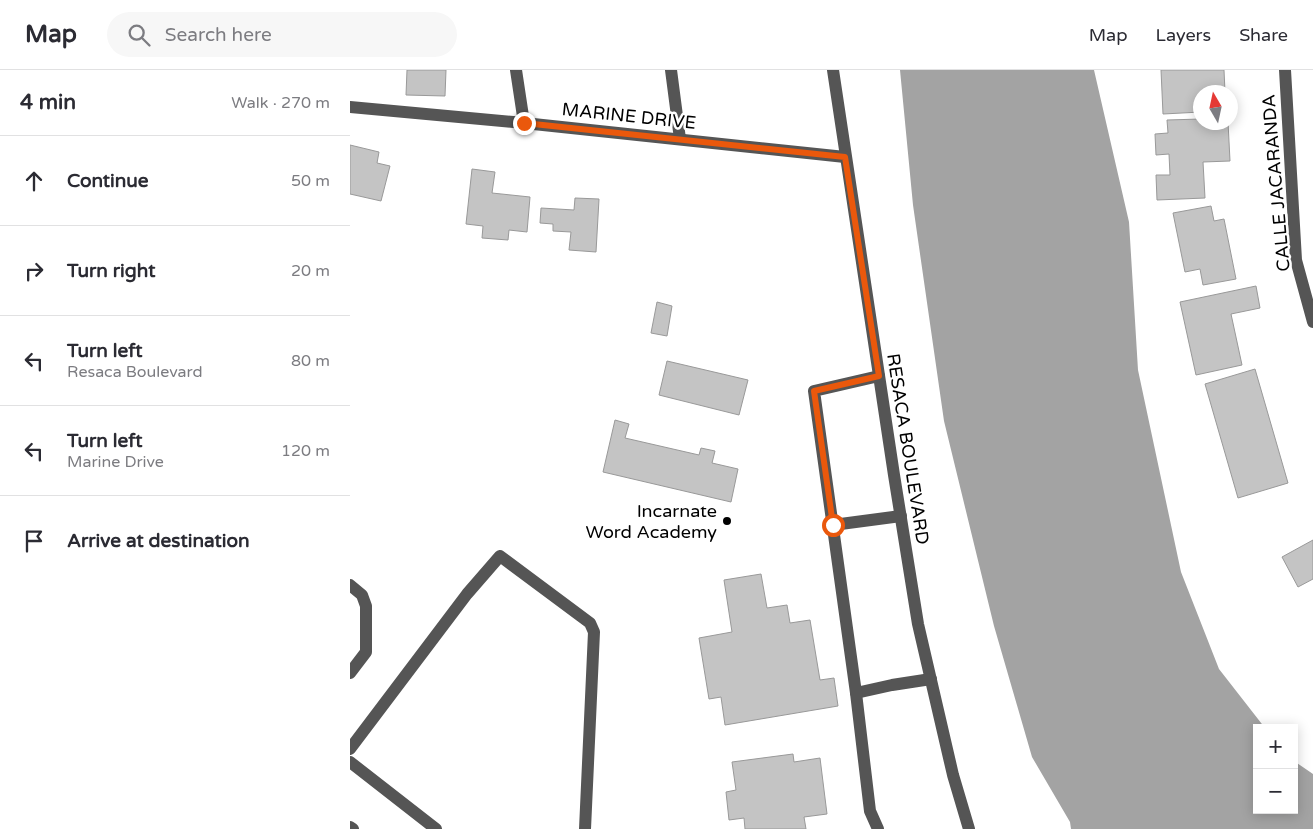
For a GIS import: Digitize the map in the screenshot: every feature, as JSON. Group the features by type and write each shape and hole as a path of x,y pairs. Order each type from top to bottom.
{"street":[{"path":"516,70 524,123"},
{"path":"671,70 680,139"},
{"name":"RESACA BOULEVARD","path":"833,70 918,624 953,775 969,829"},
{"name":"CALLE JACARANDA","path":"1284,70 1296,260 1313,322"},
{"name":"MARINE DRIVE","path":"350,107 524,123 845,157"},
{"path":"878,829 870,811 856,693 814,391 879,376"},
{"path":"833,525 901,516"},
{"path":"350,749 467,594 500,556 590,623 594,632 585,829"},
{"path":"350,585 362,595 366,606 366,652 350,673"},
{"path":"856,693 931,679"},
{"path":"350,762 436,829"}],"shaded area":[{"path":"900,70 1094,70 1129,222 1138,370 1181,572 1219,669 1262,724 1253,724 1253,814 1298,814 1298,764 1313,774 1313,829 1071,829 1070,822 1032,757 994,626 944,421 913,205"}],"building":[{"path":"407,70 446,70 445,96 406,95"},
{"path":"1161,70 1224,70 1225,85 1193,85 1193,112 1163,114"},
{"path":"1193,119 1193,130 1228,130 1230,161 1203,162 1205,198 1157,200 1156,175 1170,175 1169,154 1156,155 1155,134 1168,133 1167,120"},
{"path":"350,145 379,152 377,163 390,166 381,201 350,194"},
{"path":"472,169 495,172 492,193 530,197 527,232 509,230 508,240 482,238 483,226 466,224"},
{"path":"575,198 599,199 596,252 569,250 571,232 553,231 553,224 540,223 541,208 574,210"},
{"path":"1211,206 1214,221 1224,219 1236,279 1203,285 1200,269 1185,272 1173,213"},
{"path":"1256,286 1260,308 1231,314 1242,365 1196,375 1180,302"},
{"path":"657,302 672,306 667,336 651,333"},
{"path":"667,361 748,380 739,415 659,395"},
{"path":"1255,369 1288,483 1238,498 1205,384"},
{"path":"615,420 629,424 625,438 699,455 701,448 715,451 712,463 738,469 731,502 603,472"},
{"path":"1313,540 1313,579 1298,587 1282,557"},
{"path":"761,574 767,608 787,605 790,623 810,620 820,680 834,678 838,706 725,725 721,697 709,699 699,638 732,632 724,580"},
{"path":"793,754 794,762 820,758 827,814 804,817 806,829 745,829 744,818 729,820 726,792 736,790 732,762"}],"place":[{"name":"Incarnate Word Academy","path":"727,521"}],"route":[{"path":"524,123 845,157 879,376 814,391 833,525"}]}
